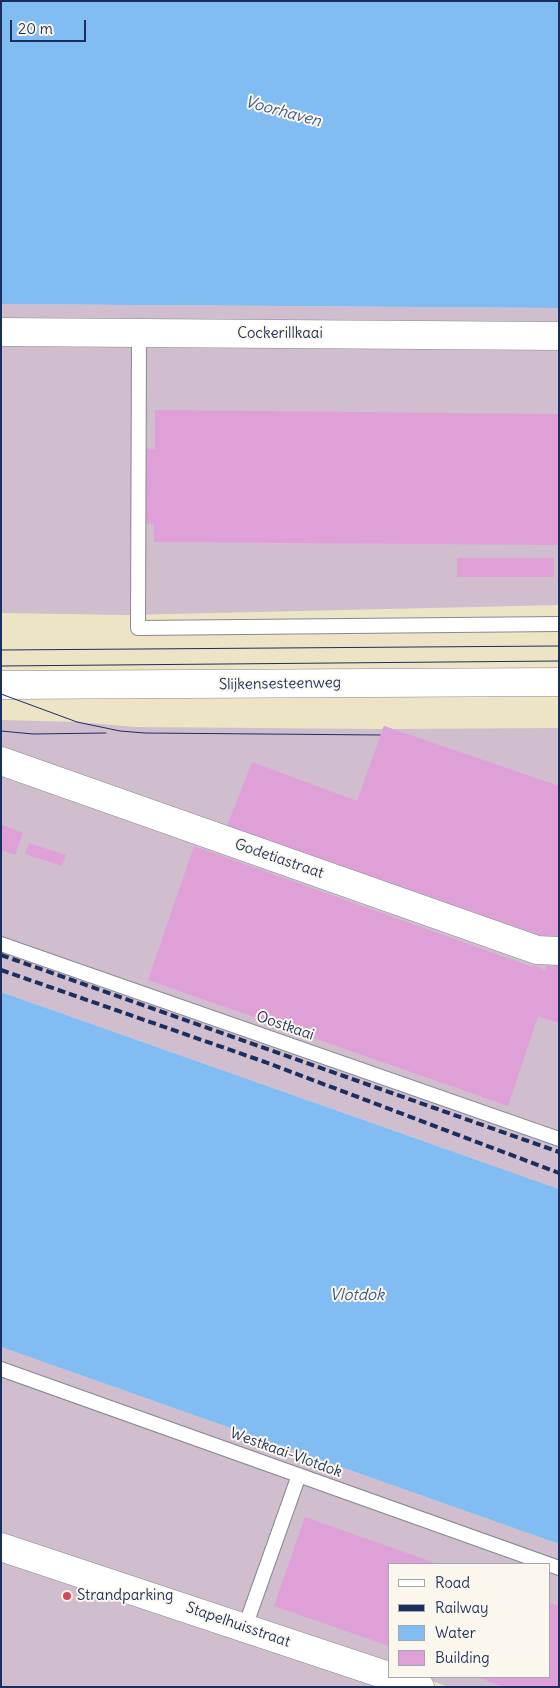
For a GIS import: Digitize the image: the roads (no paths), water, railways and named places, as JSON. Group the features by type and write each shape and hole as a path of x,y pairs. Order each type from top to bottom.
{"street":[{"name":"Cockerillkaai","path":"1,332 559,336"},
{"name":"Slijkensesteenweg","path":"1,685 559,682"},
{"name":"Godetiastraat","path":"1,761 537,950 559,951"},
{"name":"Stapelhuisstraat","path":"1,1547 388,1675"},
{"name":"Stapelhuisstraat","path":"395,1678 420,1687"}],"lane":[{"path":"139,333 138,628 559,624"},
{"name":"Oostkaai","path":"1,944 559,1139"},
{"name":"Westkaai-Vlotdok","path":"1,1370 545,1563"},
{"path":"244,1627 299,1475"}],"water":[{"name":"Voorhaven","path":"1,1 559,1 559,308 1,304"},
{"name":"Vlotdok","path":"1,992 559,1189 559,1544 1,1347"}],"tram line":[{"path":"1,650 559,646"},
{"path":"1,666 559,661"},
{"path":"1,694 77,722 120,731 145,733 380,735"},
{"path":"1,731 33,734 106,733"}],"railway":[{"path":"1,955 559,1152"},
{"path":"1,970 265,1062 559,1173"}],"place":[{"name":"Strandparking","path":"67,1596"}]}
